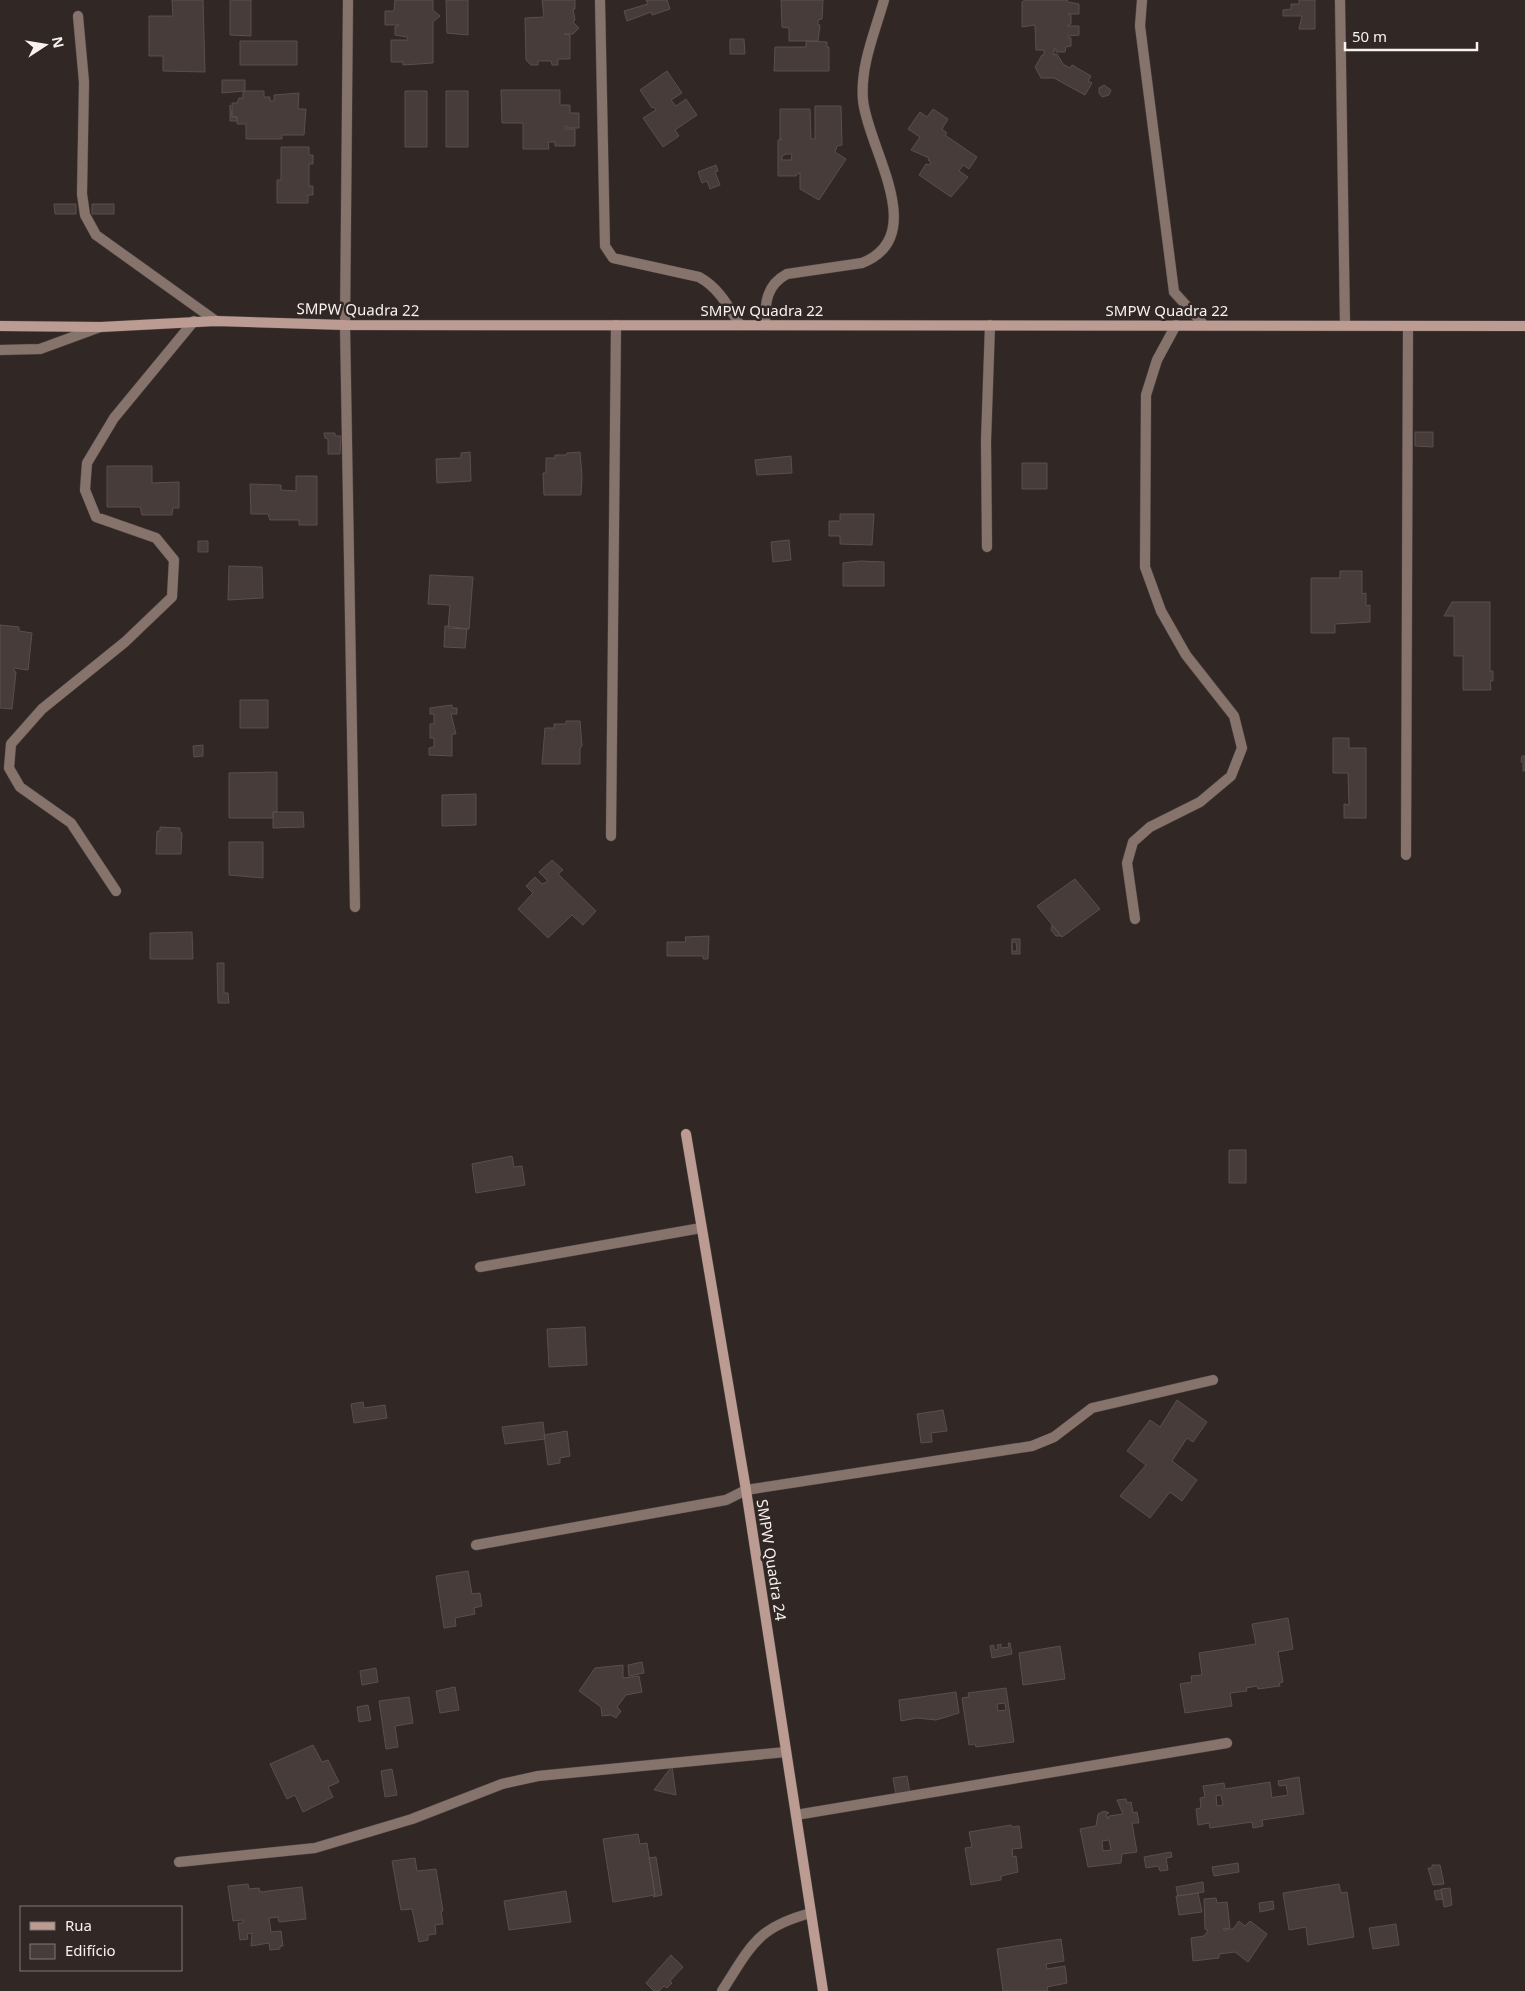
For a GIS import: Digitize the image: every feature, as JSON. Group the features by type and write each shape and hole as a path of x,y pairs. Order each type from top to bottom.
{"street":[{"path":"348,0 345,325 354,907"},
{"path":"600,0 604,246 613,258 699,277 707,281 725,300 740,325"},
{"path":"765,325 765,304 769,290 778,279 787,274 867,261 883,250 890,234 893,199 865,119 862,84 884,0"},
{"path":"1142,0 1140,26 1174,292 1204,325"},
{"path":"1340,0 1345,324"},
{"path":"78,16 84,82 82,194 85,215 96,235 216,321"},
{"path":"116,891 71,823 20,787 8,768 12,744 42,709 125,642 172,597 174,560 156,538 96,517 85,490 87,463 114,418 194,321"},
{"name":"SMPW Quadra 22","path":"0,326 101,327 194,321 345,325 1345,324 1525,326"},
{"path":"611,836 616,325"},
{"path":"987,547 986,441 990,325"},
{"path":"1135,919 1127,863 1133,842 1150,827 1200,802 1231,776 1242,748 1234,716 1186,655 1161,611 1145,567 1146,395 1157,360 1176,325"},
{"path":"1406,855 1408,326"},
{"path":"0,350 40,349 101,327"},
{"name":"SMPW Quadra 24","path":"686,1134 746,1490 823,1991"},
{"path":"480,1267 701,1228"},
{"path":"476,1545 726,1500 746,1490 1032,1446 1054,1437 1092,1408 1213,1380"},
{"path":"796,1815 1227,1743"},
{"path":"180,1862 315,1848 412,1819 502,1784 538,1776 786,1752"},
{"path":"722,1991 753,1945 771,1927 811,1913"}],"building":[{"path":"172,0 203,0 205,72 163,71 163,56 149,56 149,16 173,16"},
{"path":"230,0 251,0 251,36 230,35"},
{"path":"395,0 433,0 433,10 440,16 433,22 433,63 403,65 403,62 391,62 391,40 408,40 407,37 395,35 395,27 399,25 385,25 385,11 394,11"},
{"path":"446,0 468,0 468,35 447,33"},
{"path":"542,0 575,0 575,9 573,9 575,20 573,22 579,28 573,34 564,34 570,35 570,59 558,59 558,65 552,65 551,61 538,61 538,65 531,65 526,60 525,18 544,17"},
{"path":"646,0 667,0 670,9 652,15 651,12 627,21 624,11 648,4"},
{"path":"781,0 823,0 822,19 818,20 818,25 820,25 818,41 789,41 789,28 782,27"},
{"path":"1025,0 1067,0 1068,2 1079,4 1079,14 1068,14 1071,15 1071,24 1067,26 1079,26 1079,35 1068,36 1071,38 1071,46 1066,47 1065,52 1056,52 1056,49 1054,49 1054,55 1057,54 1063,64 1070,68 1072,65 1091,76 1088,81 1092,83 1085,95 1054,78 1041,78 1035,67 1042,55 1044,55 1044,50 1036,50 1035,25 1022,27 1022,2"},
{"path":"1299,0 1315,0 1315,29 1299,29 1302,16 1283,16 1283,10 1291,9 1291,4 1299,4"},
{"path":"730,39 744,39 745,54 730,54"},
{"path":"240,41 297,41 297,65 240,65"},
{"path":"806,41 827,42 827,47 829,47 829,71 774,71 775,47 806,47"},
{"path":"667,71 682,93 671,100 676,106 686,99 697,115 675,130 679,136 663,147 643,118 656,110 654,107 652,108 640,90"},
{"path":"222,80 245,80 245,91 222,93"},
{"path":"1104,85 1111,90 1109,95 1102,97 1099,93 1099,88"},
{"path":"501,90 560,90 560,105 570,105 570,113 579,113 579,128 567,128 565,126 565,129 575,129 575,146 555,146 555,142 548,142 549,149 523,149 523,123 502,123"},
{"path":"243,91 264,91 264,97 270,97 270,101 274,101 274,95 299,93 298,109 306,109 304,135 282,135 282,139 246,139 246,124 237,124 237,117 232,117 232,103 237,103 239,98 243,98"},
{"path":"405,91 427,91 427,147 405,147"},
{"path":"446,91 468,91 468,147 446,147"},
{"path":"230,105 232,117 237,117 237,121 230,121"},
{"path":"815,106 841,106 842,145 837,146 835,152 846,159 819,200 800,189 800,173 796,176 778,176 778,140 782,139 780,139 780,109 810,109 811,139 815,139","holes":["792,154 791,160 782,160 782,156"]},
{"path":"933,109 948,119 942,129 947,133 945,135 977,157 969,169 963,165 959,171 968,177 951,197 919,175 926,164 929,165 931,162 928,160 929,158 911,150 920,137 908,129 920,112 927,117"},
{"path":"281,147 309,147 309,155 313,155 313,164 309,164 309,186 313,186 313,195 308,195 308,203 277,203 277,180 281,180"},
{"path":"716,165 718,171 715,172 720,185 710,189 707,181 702,183 698,172"},
{"path":"54,204 76,204 76,214 55,214"},
{"path":"92,204 114,204 114,214 92,214"},
{"path":"1415,432 1433,432 1433,447 1415,446"},
{"path":"324,433 335,433 335,436 341,436 340,454 328,454 328,439 325,438"},
{"path":"470,452 471,481 437,483 436,459 461,458 461,453"},
{"path":"580,452 581,495 544,495 543,473 546,473 546,458 555,458 555,455"},
{"path":"791,456 792,473 757,475 755,460"},
{"path":"1022,463 1047,463 1047,489 1022,489"},
{"path":"107,466 152,466 152,483 179,482 179,508 173,508 172,515 142,515 140,507 107,507"},
{"path":"296,476 317,476 317,525 299,525 299,520 270,520 268,514 251,514 250,484 281,485 281,490 296,491"},
{"path":"840,514 874,514 872,545 840,544 840,536 829,536 829,521 840,521"},
{"path":"789,540 791,560 773,562 771,542"},
{"path":"198,541 208,541 208,552 198,552"},
{"path":"860,561 884,562 884,586 843,586 843,563"},
{"path":"229,566 262,567 263,598 228,600"},
{"path":"1340,571 1362,571 1362,594 1366,593 1366,606 1370,605 1370,622 1335,624 1335,633 1311,633 1311,578 1340,578"},
{"path":"430,575 473,577 469,629 448,628 450,605 428,604"},
{"path":"1452,602 1490,602 1490,671 1493,671 1493,681 1490,681 1491,690 1463,690 1463,656 1454,656 1454,616 1444,616"},
{"path":"0,625 19,627 19,631 32,633 28,670 14,668 16,672 12,709 0,708"},
{"path":"445,626 467,629 465,648 444,647"},
{"path":"240,700 268,700 268,728 240,728"},
{"path":"452,705 452,708 457,708 457,714 451,714 456,734 452,734 452,756 429,755 429,748 434,747 434,738 430,738 430,724 434,724 434,714 430,714 430,708"},
{"path":"566,721 580,721 582,746 580,748 580,764 542,764 545,728 554,728 554,724 566,724"},
{"path":"1333,738 1349,738 1349,748 1366,748 1366,818 1344,818 1344,804 1349,805 1348,773 1333,773"},
{"path":"203,745 203,756 194,757 193,746"},
{"path":"1522,756 1525,756 1525,771 1523,771 1523,762 1521,762"},
{"path":"277,772 277,812 273,812 273,818 229,818 229,773"},
{"path":"476,794 476,825 442,826 442,795"},
{"path":"273,812 303,812 304,827 273,828"},
{"path":"160,827 180,828 182,833 181,854 156,854 157,831 160,831"},
{"path":"229,842 263,842 263,878 229,875"},
{"path":"552,860 563,870 558,874 596,911 583,925 572,915 548,938 518,909 533,893 526,886 535,877 542,884 547,882 539,872"},
{"path":"1075,879 1100,909 1062,937 1037,906"},
{"path":"1052,925 1061,936 1056,936 1051,930"},
{"path":"192,932 193,959 150,959 150,933"},
{"path":"709,936 708,959 703,959 703,956 667,956 667,942 686,942 685,937"},
{"path":"1012,939 1020,939 1020,954 1012,954 1012,951 1017,951 1016,942 1012,942"},
{"path":"217,963 224,963 224,993 228,993 229,1003 218,1003"},
{"path":"1229,1150 1246,1150 1246,1183 1229,1183"},
{"path":"512,1156 514,1167 522,1166 525,1185 476,1193 472,1164"},
{"path":"585,1327 587,1365 549,1367 547,1329"},
{"path":"1177,1400 1207,1422 1193,1442 1187,1438 1172,1461 1197,1480 1182,1501 1170,1492 1150,1518 1120,1496 1146,1465 1127,1451 1150,1420 1160,1427"},
{"path":"363,1402 364,1408 385,1405 387,1418 354,1423 351,1404"},
{"path":"943,1410 947,1431 931,1433 932,1442 921,1443 917,1414"},
{"path":"543,1422 545,1439 505,1444 502,1427"},
{"path":"567,1431 570,1456 560,1458 560,1463 548,1465 544,1435"},
{"path":"468,1571 472,1594 480,1593 482,1606 474,1608 475,1614 455,1618 456,1626 444,1628 436,1576"},
{"path":"1288,1618 1293,1649 1278,1652 1283,1682 1279,1683 1280,1686 1258,1689 1257,1686 1246,1688 1247,1691 1230,1693 1232,1706 1185,1713 1180,1684 1192,1682 1191,1676 1202,1675 1199,1653 1256,1644 1252,1624"},
{"path":"1008,1643 1010,1643 1012,1654 992,1658 990,1646 994,1645 994,1650 998,1649 997,1645 1001,1644 1001,1648 1009,1647"},
{"path":"1060,1646 1065,1679 1023,1685 1019,1653"},
{"path":"642,1662 644,1673 629,1676 628,1665"},
{"path":"623,1665 623,1678 639,1676 642,1692 626,1695 617,1707 621,1711 616,1718 611,1715 602,1716 601,1707 579,1691 595,1668"},
{"path":"376,1668 378,1682 362,1685 360,1671"},
{"path":"455,1687 459,1710 440,1713 436,1691"},
{"path":"1006,1688 1014,1742 976,1747 975,1744 969,1745 962,1698 969,1697 968,1693","holes":["1005,1703 1006,1710 998,1711 997,1704"]},
{"path":"956,1692 959,1713 936,1720 917,1718 901,1721 899,1700"},
{"path":"409,1697 413,1723 395,1726 398,1747 386,1749 379,1701"},
{"path":"368,1705 371,1720 359,1722 357,1707"},
{"path":"313,1745 322,1762 328,1760 339,1782 328,1787 333,1797 303,1812 295,1795 287,1799 270,1764"},
{"path":"672,1766 676,1795 654,1790"},
{"path":"392,1769 397,1795 385,1797 381,1771"},
{"path":"907,1776 910,1793 896,1795 893,1778"},
{"path":"1299,1777 1304,1814 1262,1820 1263,1826 1253,1828 1252,1822 1210,1828 1209,1823 1198,1825 1196,1809 1201,1808 1200,1798 1205,1797 1203,1786 1224,1783 1225,1789 1270,1782 1272,1798 1288,1795 1286,1785 1279,1786 1278,1781","holes":["1221,1795 1223,1805 1217,1806 1216,1796"]},
{"path":"1126,1799 1127,1803 1131,1802 1133,1813 1137,1812 1139,1823 1132,1823 1137,1852 1122,1854 1121,1863 1088,1867 1080,1829 1096,1826 1098,1814 1104,1811 1109,1813 1106,1814 1108,1819 1109,1816 1123,1814 1117,1800","holes":["1109,1840 1111,1850 1103,1851 1102,1841"]},
{"path":"1011,1825 1012,1827 1019,1826 1022,1848 1012,1849 1013,1857 1016,1856 1018,1872 1001,1876 1001,1880 971,1885 965,1848 972,1847 969,1832"},
{"path":"638,1834 640,1844 647,1843 655,1895 613,1902 603,1839"},
{"path":"1171,1852 1172,1857 1166,1858 1168,1870 1160,1871 1158,1866 1146,1868 1144,1857"},
{"path":"656,1857 662,1895 653,1897 655,1895 649,1858"},
{"path":"415,1858 417,1871 436,1869 443,1911 441,1911 443,1924 435,1925 436,1934 428,1935 428,1940 419,1942 412,1909 401,1910 392,1861"},
{"path":"1238,1863 1239,1872 1214,1876 1212,1867"},
{"path":"1432,1865 1440,1865 1444,1884 1433,1885 1428,1868 1432,1868"},
{"path":"1203,1882 1204,1892 1178,1896 1176,1887"},
{"path":"248,1884 249,1889 259,1888 260,1892 302,1887 306,1919 279,1922 278,1917 269,1918 271,1932 281,1931 283,1946 280,1946 280,1949 270,1950 269,1943 251,1946 252,1933 247,1934 248,1939 240,1940 238,1923 243,1923 243,1920 233,1921 228,1886"},
{"path":"1339,1884 1341,1893 1347,1892 1354,1937 1308,1945 1306,1927 1289,1930 1283,1893"},
{"path":"1450,1888 1452,1905 1444,1907 1441,1889"},
{"path":"1441,1890 1443,1899 1436,1900 1434,1891"},
{"path":"566,1891 571,1922 509,1930 504,1901"},
{"path":"1198,1893 1202,1912 1179,1915 1176,1896"},
{"path":"1216,1898 1217,1903 1227,1902 1230,1928 1223,1929 1226,1931 1226,1929 1233,1929 1239,1921 1245,1926 1250,1921 1267,1934 1248,1962 1235,1952 1219,1954 1219,1958 1193,1961 1191,1938 1204,1936 1208,1931 1205,1929 1204,1899"},
{"path":"1273,1901 1274,1909 1260,1912 1259,1903"},
{"path":"1396,1924 1399,1945 1373,1949 1369,1928"},
{"path":"1061,1939 1064,1961 1046,1964 1047,1969 1065,1966 1067,1983 1047,1987 1048,1991 1003,1991 997,1949"},
{"path":"671,1955 683,1967 670,1981 672,1983 667,1988 664,1986 659,1991 654,1991 646,1983"}]}
